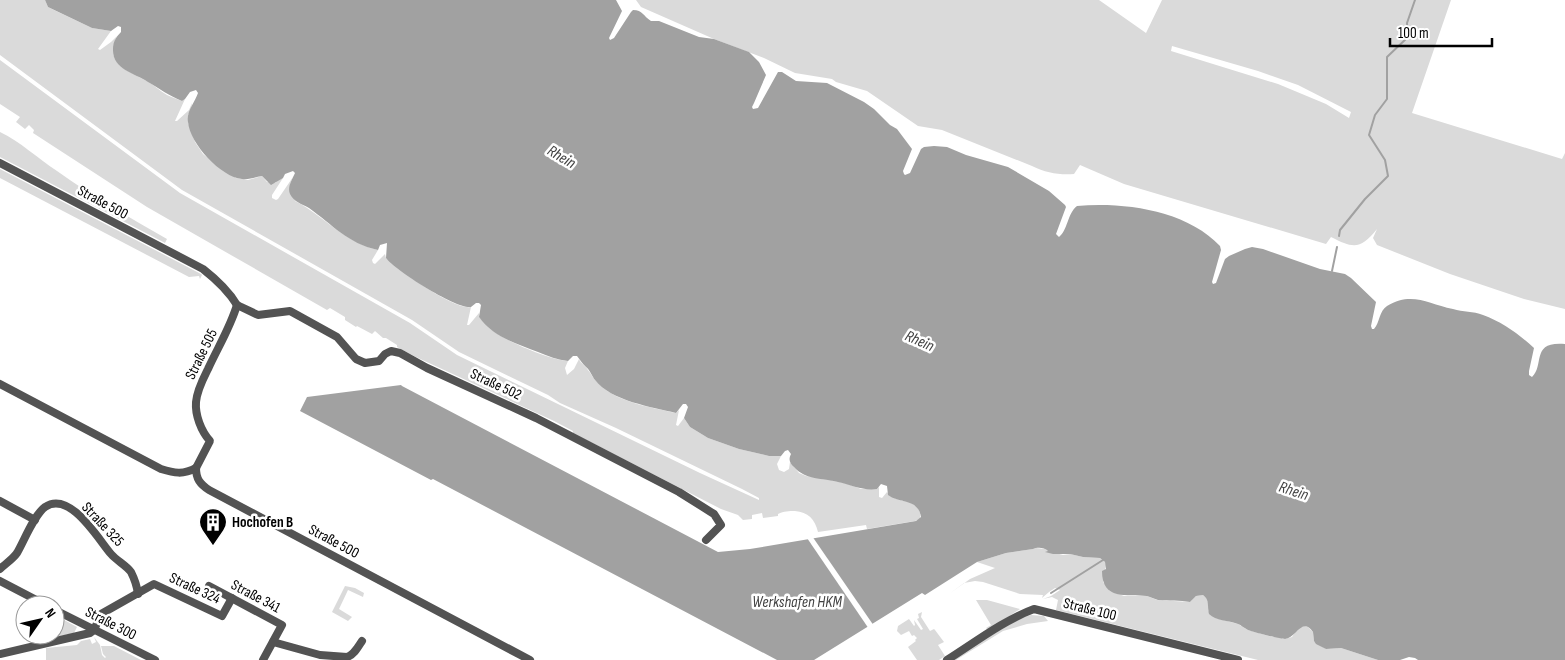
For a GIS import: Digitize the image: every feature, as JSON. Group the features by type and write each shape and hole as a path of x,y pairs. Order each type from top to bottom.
{"street":[{"name":"Straße 500","path":"0,163 203,269 218,281 237,305"},
{"name":"Straße 505","path":"196,468 210,441 200,426 196,402 199,388 232,321 237,305"},
{"name":"Straße 502","path":"237,305 258,315 290,311 337,337 356,359 365,363 379,361 385,354 391,352 400,353 427,368 536,418 680,492 714,514 721,524 706,540"},
{"path":"0,384 161,469 176,473 188,472 196,468"},
{"name":"Straße 500","path":"196,468 196,477 209,490 530,660"},
{"path":"0,501 35,520"},
{"name":"Straße 325","path":"0,569 16,555 39,512 46,506 53,504 64,506 78,514 113,556 130,570 136,581 138,594"},
{"path":"0,581 27,595"},
{"name":"Straße 324","path":"94,630 101,614 154,584 222,616 232,598"},
{"name":"Straße 341","path":"209,586 282,625 263,660"},
{"name":"Straße 100","path":"947,660 1025,612 1034,609 1238,660"},
{"name":"Straße 300","path":"65,615 155,660"},
{"path":"0,654 90,633 94,630"},
{"path":"273,642 313,654 347,657 354,652 362,641"}],"shaded area":[{"path":"0,0 45,0 48,7 92,28 111,31 98,49 100,50 117,36 113,53 120,65 167,95 182,101 185,99 175,121 189,110 192,103 191,111 188,115 188,123 195,142 203,154 236,178 248,180 262,176 267,182 275,183 283,178 272,195 272,198 276,200 293,177 290,184 295,201 354,241 378,250 372,260 373,263 375,264 385,254 386,258 414,280 452,302 471,307 467,325 479,313 479,317 502,337 541,354 568,361 565,368 567,375 574,369 579,359 595,380 612,394 644,406 676,413 679,410 676,425 678,426 684,418 690,427 708,438 739,449 769,456 781,456 777,464 779,470 784,472 789,469 790,462 799,473 806,476 848,484 861,489 877,489 879,487 879,497 882,498 887,492 896,499 913,504 920,512 920,519 867,529 866,525 818,532 815,523 810,517 800,512 784,512 778,514 778,516 763,518 762,513 752,515 752,519 743,520 738,515 721,509 573,433 573,431 554,421 416,357 397,347 397,345 383,338 375,331 372,334 356,327 345,320 345,317 330,308 327,310 147,207 33,133 34,130 29,125 25,129 16,122 20,117 0,104 0,60 180,193 410,323 457,355 759,500 759,498 742,489 560,403 548,395 459,352 412,320 182,190 0,55"},
{"path":"636,0 1099,0 1146,33 1162,0 1451,0 1412,113 1562,159 1565,153 1565,309 1524,299 1450,274 1377,245 1373,238 1377,229 1366,240 1357,245 1346,244 1331,237 1326,244 1124,184 1080,165 1074,174 1047,172 942,130 918,126 867,91 836,82 832,79 795,73 764,58 714,39 641,7","holes":["1172,46 1258,71 1298,85 1351,112 1349,118 1326,104 1278,84 1171,51"]},
{"path":"0,132 15,140 84,189 167,239 165,243 0,157"},
{"path":"0,169 201,274 200,279 199,276 189,277 0,178"},
{"path":"1036,548 1063,555 1070,554 1100,558 1106,565 1103,582 1110,591 1124,596 1147,596 1157,600 1190,602 1196,596 1203,595 1208,602 1208,611 1216,618 1238,624 1248,630 1285,639 1292,637 1298,628 1305,626 1313,632 1314,641 1326,649 1341,648 1378,660 1258,660 1056,610 1058,600 1052,597 1043,599 1060,590 1055,588 1042,598 1043,595 1020,594 983,582 965,583 995,568 977,562 1006,553"},
{"path":"345,586 355,588 364,593 363,597 348,590 339,609 352,617 348,621 332,612"},
{"path":"976,600 987,600 1020,609 988,630 986,628 991,625"},
{"path":"922,612 921,617 930,631 934,629 944,642 938,645 945,656 939,660 917,660 908,647 917,638 914,635 912,636 909,631 901,635 897,631 898,626 909,619 914,626 914,620 921,630 923,629 917,619 919,618 918,614"},
{"path":"1031,615 1044,616 1048,621 1027,624 1003,631 956,660 952,660 1018,619"},
{"path":"65,620 77,627 74,633 65,635"},
{"path":"94,637 100,645 102,655 105,658 101,646 114,646 141,660 46,660 46,648 77,645 81,641 90,639 92,644 96,642"}],"water":[{"path":"45,0 616,0 622,11 609,38 610,40 614,38 631,12 636,10 651,21 659,21 699,37 714,39 749,52 759,62 766,75 752,107 753,109 758,108 778,72 782,72 796,81 827,83 864,102 897,129 912,149 903,171 905,175 910,173 921,149 934,146 947,147 966,155 1008,167 1049,191 1065,205 1066,207 1056,234 1059,237 1071,213 1077,206 1114,205 1153,211 1172,216 1190,224 1220,246 1221,250 1213,284 1216,283 1225,259 1252,247 1320,269 1345,274 1351,278 1376,302 1372,329 1376,326 1384,308 1404,299 1420,300 1479,314 1497,321 1510,329 1534,348 1529,371 1529,375 1532,377 1536,372 1540,355 1547,346 1565,344 1565,660 1418,660 1409,657 1400,660 1378,660 1341,648 1326,649 1316,644 1313,632 1306,626 1285,639 1251,631 1238,624 1215,618 1209,614 1207,601 1203,595 1196,596 1190,602 1158,600 1147,596 1124,595 1111,592 1103,581 1102,571 1106,569 1105,562 1100,558 1053,554 1045,552 1048,551 1045,549 1038,548 1006,553 977,562 925,595 922,593 814,660 777,660 300,411 307,397 401,385 718,552 750,549 916,521 921,517 916,507 888,495 887,486 881,484 877,489 867,489 803,474 791,463 791,454 788,450 781,456 769,456 739,449 708,438 690,427 684,418 688,407 686,404 683,404 676,413 621,398 602,387 577,356 573,356 568,361 557,359 498,335 479,317 481,305 479,303 471,307 463,306 440,296 413,280 386,258 387,243 380,245 378,250 358,243 296,201 289,191 295,173 293,171 285,174 283,178 271,185 262,176 242,179 234,177 216,166 200,149 190,131 188,122 189,111 198,93 196,90 190,92 182,101 125,70 116,61 113,49 115,40 121,32 121,27 118,26 111,31 92,28 48,7"}],"pier":[{"path":"812,536 874,626 869,629 807,538"}],"waterway":[{"path":"1339,236 1340,230 1365,199 1388,176 1385,160 1369,135 1375,115 1387,99 1387,57 1408,37 1407,23 1415,0"},
{"path":"1332,271 1337,247"},
{"path":"1051,593 1103,560"}],"place":[{"name":"Hochofen B","path":"213,546"}],"water label":[{"name":"Rhein","path":"562,156"},
{"name":"Rhein","path":"920,340"},
{"name":"Rhein","path":"1294,490"},
{"name":"Werkshafen HKM","path":"797,601"}]}
